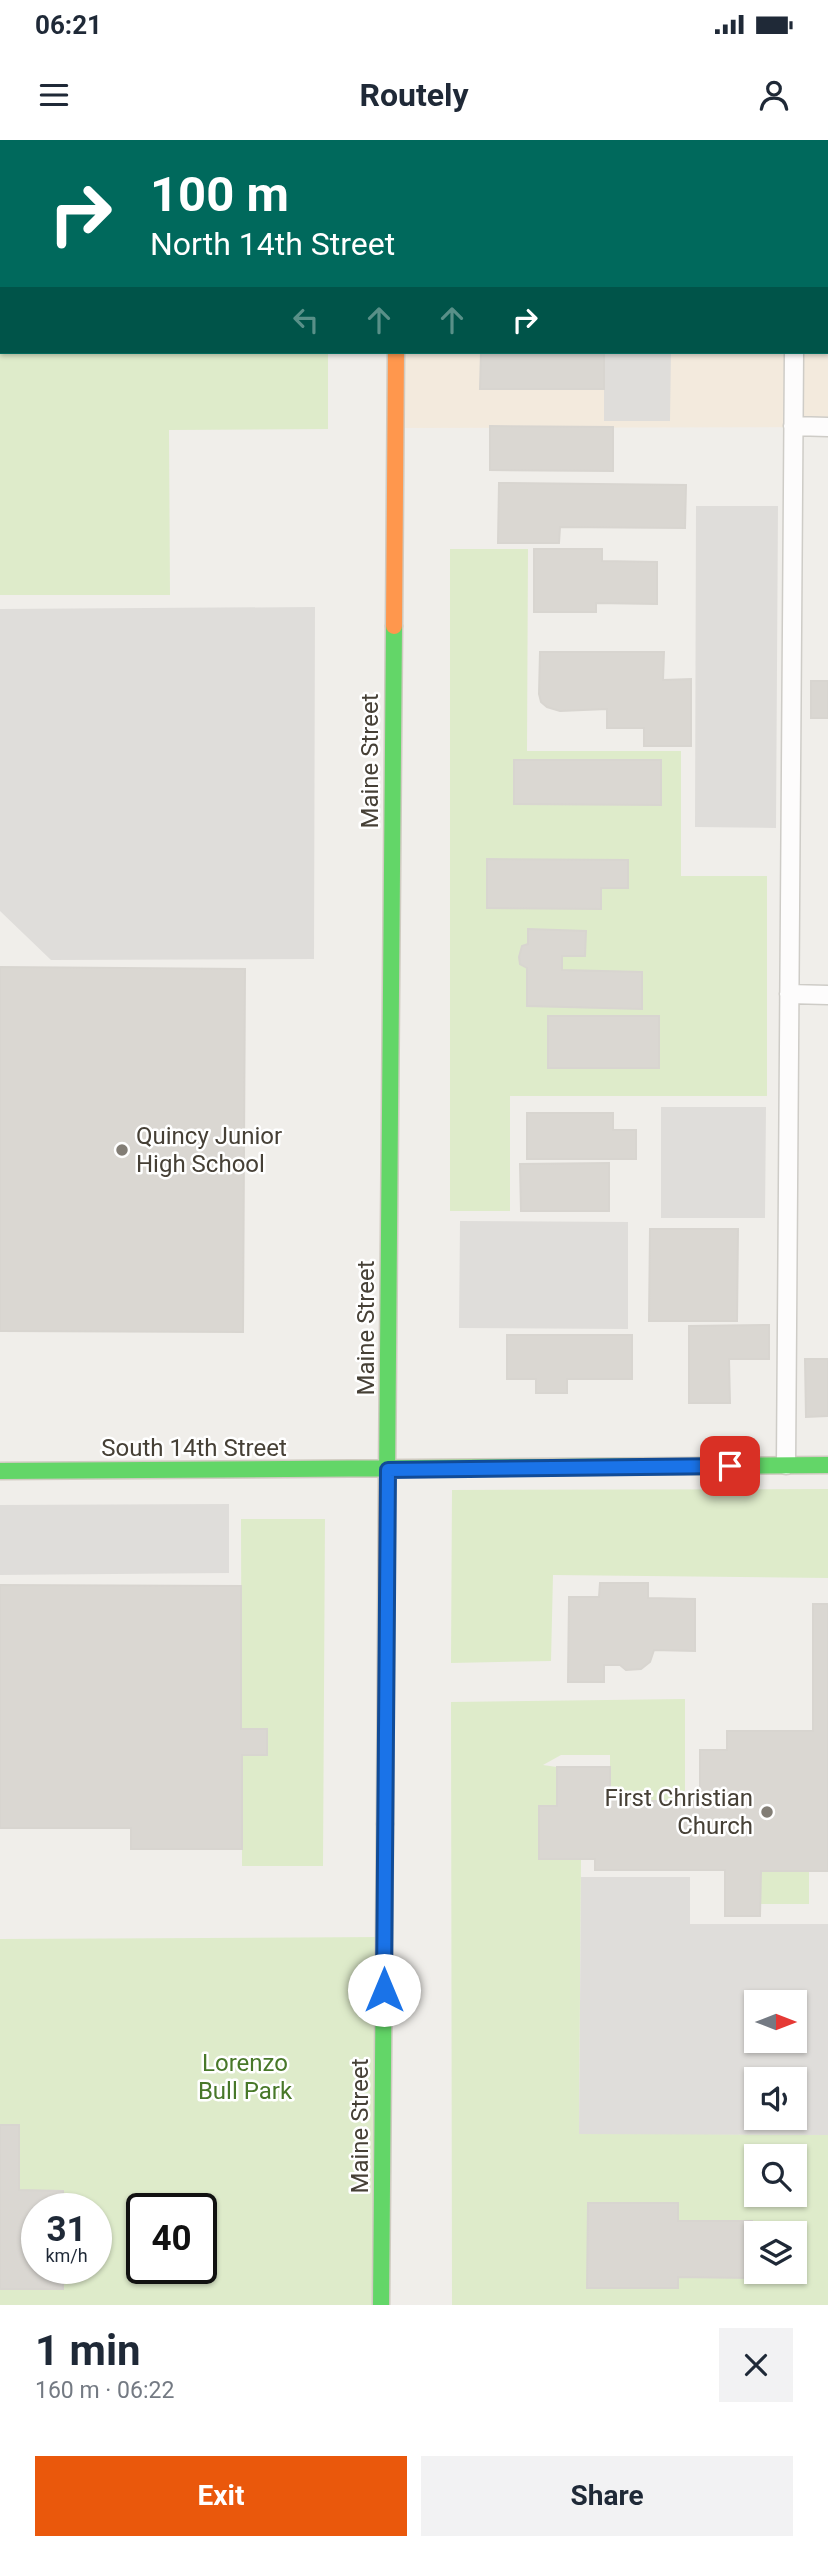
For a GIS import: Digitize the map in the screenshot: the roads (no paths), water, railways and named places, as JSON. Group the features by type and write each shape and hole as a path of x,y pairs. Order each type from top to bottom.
{"street":[{"name":"Maine Street","path":"381,2305 396,354"},
{"name":"South 14th Street","path":"0,1471 828,1465"}],"lane":[{"path":"786,1465 794,354"},
{"path":"793,426 828,427"},
{"path":"789,994 828,995"}],"place":[{"name":"Quincy Junior High School","path":"122,1150"},
{"name":"First Christian Church","path":"767,1812"}],"park label":[{"name":"Lorenzo Bull Park","path":"245,2077"}]}
